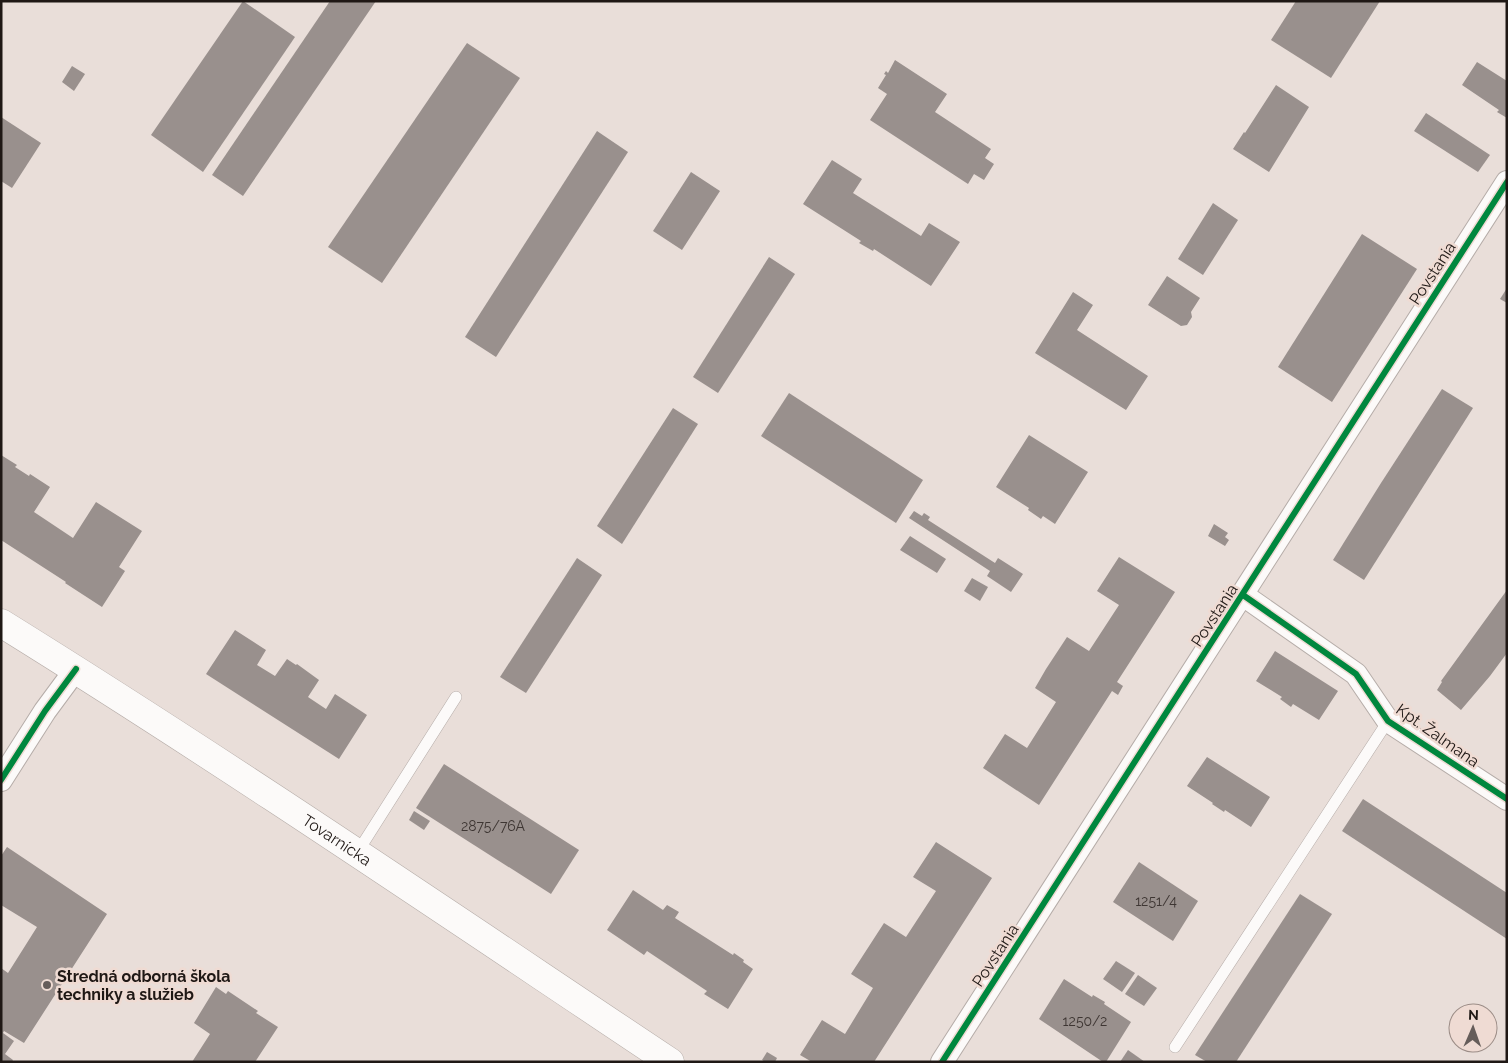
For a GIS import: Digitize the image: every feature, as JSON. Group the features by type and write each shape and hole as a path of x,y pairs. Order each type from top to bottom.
{"main road":[{"name":"Tovarnícka","path":"1,623 357,853 670,1062"}],"street":[{"name":"Povstania","path":"942,1062 1507,182"},
{"name":"Kpt. Žalmana","path":"1242,596 1356,674 1388,721 1507,799"},
{"path":"1,780 45,711 76,670"}],"lane":[{"path":"357,853 456,698"},
{"path":"1175,1047 1388,721"}],"building":[{"path":"243,1 295,37 203,172 151,135"},
{"path":"330,1 376,1 243,196 212,175"},
{"path":"1296,1 1380,1 1331,78 1271,40"},
{"path":"467,43 520,78 382,283 328,247"},
{"path":"895,60 947,94 935,112 991,149 985,158 994,164 984,180 974,174 968,184 870,120 887,94 878,88 886,75 884,74 886,71 888,73"},
{"path":"1477,62 1507,81 1507,118 1497,112 1499,110 1462,85"},
{"path":"72,66 85,74 74,91 62,82"},
{"path":"1276,85 1309,107 1269,172 1233,149"},
{"path":"1426,113 1490,155 1478,172 1414,131"},
{"path":"1,117 41,143 12,188 1,181"},
{"path":"597,131 628,152 496,357 465,337"},
{"path":"832,160 862,179 853,193 921,236 929,223 960,242 931,286 874,249 873,251 859,243 861,241 803,204"},
{"path":"691,172 720,191 682,250 653,231"},
{"path":"1213,203 1238,220 1203,275 1178,259"},
{"path":"1362,234 1417,269 1332,402 1278,367"},
{"path":"769,257 795,274 718,393 693,377"},
{"path":"1167,276 1200,298 1191,312 1192,317 1187,325 1181,326 1148,305"},
{"path":"1507,288 1507,303 1500,299"},
{"path":"1073,292 1093,305 1077,330 1148,376 1126,410 1035,353"},
{"path":"1442,389 1473,408 1364,580 1333,560"},
{"path":"789,393 923,480 896,523 761,436"},
{"path":"673,408 698,424 622,544 597,526"},
{"path":"1029,435 1088,472 1055,524 1043,516 1041,519 1028,510 1029,508 996,487"},
{"path":"1,455 17,465 15,467 50,487 34,512 73,538 96,502 142,531 119,567 125,571 102,607 1,540"},
{"path":"914,511 922,516 924,513 930,517 928,520 995,563 998,558 1023,574 1011,592 987,576 990,571 909,518"},
{"path":"1214,524 1228,533 1225,537 1229,540 1225,546 1208,536"},
{"path":"910,536 946,559 937,573 900,550"},
{"path":"1119,557 1175,592 1117,682 1123,686 1118,695 1112,691 1039,805 983,768 1005,734 1027,748 1056,702 1035,688 1046,669 1067,637 1089,651 1119,605 1097,591"},
{"path":"577,558 602,575 526,693 500,677"},
{"path":"972,578 988,587 980,601 964,591"},
{"path":"1507,590 1507,653 1461,710 1437,690 1441,681"},
{"path":"235,630 266,650 257,665 275,676 287,659 319,680 308,697 326,709 335,694 367,715 339,759 206,674"},
{"path":"1275,651 1338,691 1319,720 1293,704 1291,707 1280,699 1282,697 1256,681"},
{"path":"1207,757 1270,797 1251,827 1225,810 1224,812 1187,786"},
{"path":"444,764 579,850 551,894 416,808"},
{"path":"1363,799 1507,893 1507,939 1342,831"},
{"path":"414,811 430,821 424,830 409,820"},
{"path":"936,842 992,878 874,1062 812,1062 800,1055 822,1020 845,1034 873,988 851,974 884,923 906,937 936,891 913,877"},
{"path":"7,847 107,914 24,1043 4,1031 3,1033 14,1041 5,1054 13,1060 12,1062 1,1062 1,968 8,973 37,927 1,905 1,856"},
{"path":"1139,862 1198,901 1173,941 1113,902"},
{"path":"633,890 663,910 667,905 679,912 675,918 733,955 734,953 753,969 728,1009 704,994 707,991 647,951 644,955 607,930"},
{"path":"1300,894 1332,914 1236,1062 1207,1062 1195,1055"},
{"path":"1116,961 1135,973 1122,992 1103,979"},
{"path":"1138,975 1157,988 1144,1006 1125,994"},
{"path":"1064,979 1092,997 1093,995 1105,1002 1104,1004 1131,1022 1106,1062 1103,1062 1039,1019"},
{"path":"216,987 226,994 228,991 278,1027 255,1062 192,1062 210,1034 194,1023"},
{"path":"1128,1050 1145,1062 1120,1062"},
{"path":"767,1052 777,1058 775,1062 765,1062 762,1060"}],"cycle path":[{"path":"942,1062 1507,182"},
{"path":"1243,595 1356,674 1388,721 1507,799"},
{"path":"1,780 45,711 76,669"}],"place":[{"name":"Stredná odborná škola techniky a služieb","path":"47,985"}]}
